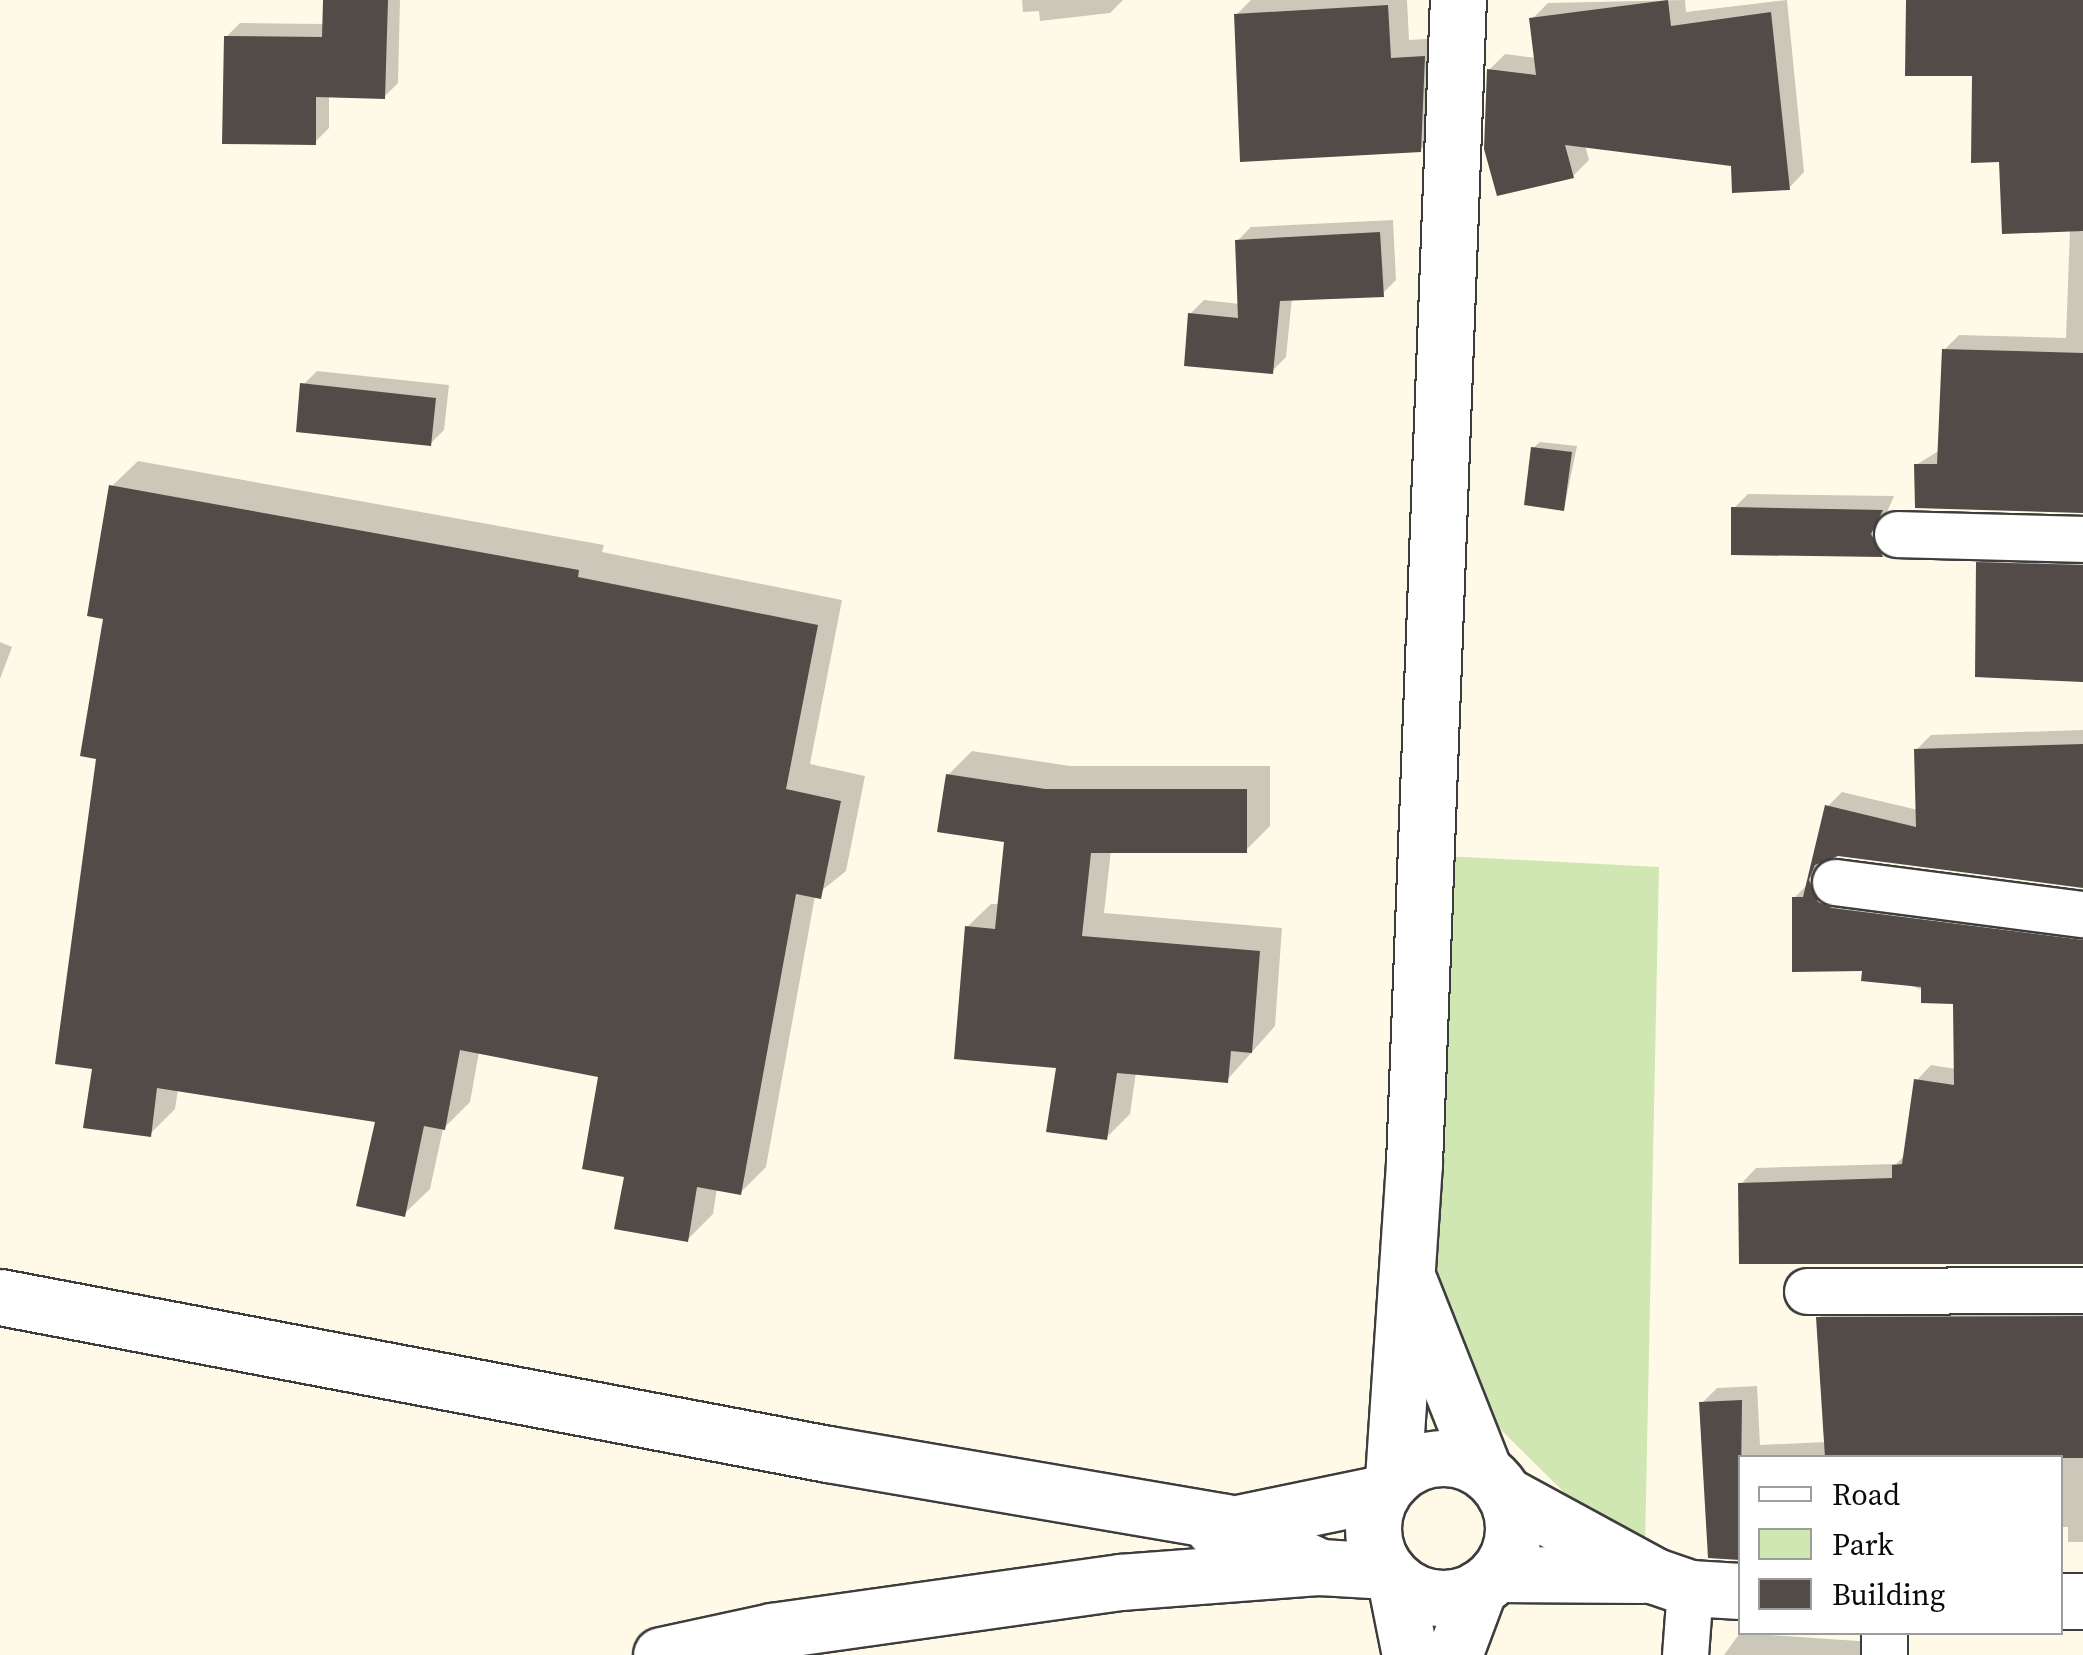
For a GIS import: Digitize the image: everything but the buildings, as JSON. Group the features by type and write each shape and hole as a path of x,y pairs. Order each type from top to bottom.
{"street":[{"path":"1410,1655 1391,1576 1373,1533 1388,1486 1405,1272 1458,0"},
{"path":"1897,534 2083,539"},
{"path":"1835,882 2083,914"},
{"path":"1405,1272 1513,1536 1454,1655"},
{"path":"1807,1291 2083,1290"},
{"path":"0,1297 828,1454 1224,1522 1320,1568"},
{"path":"1120,1582 1224,1522 1388,1486 1437,1458 1695,1585"},
{"path":"661,1655 772,1630 1120,1582 1320,1568 1391,1576 1436,1598 1488,1581 1695,1585"},
{"path":"1684,1655 1695,1585"}],"green space":[{"path":"1444,856 1659,867 1645,1547 1592,1520 1495,1424 1421,1268"}]}
